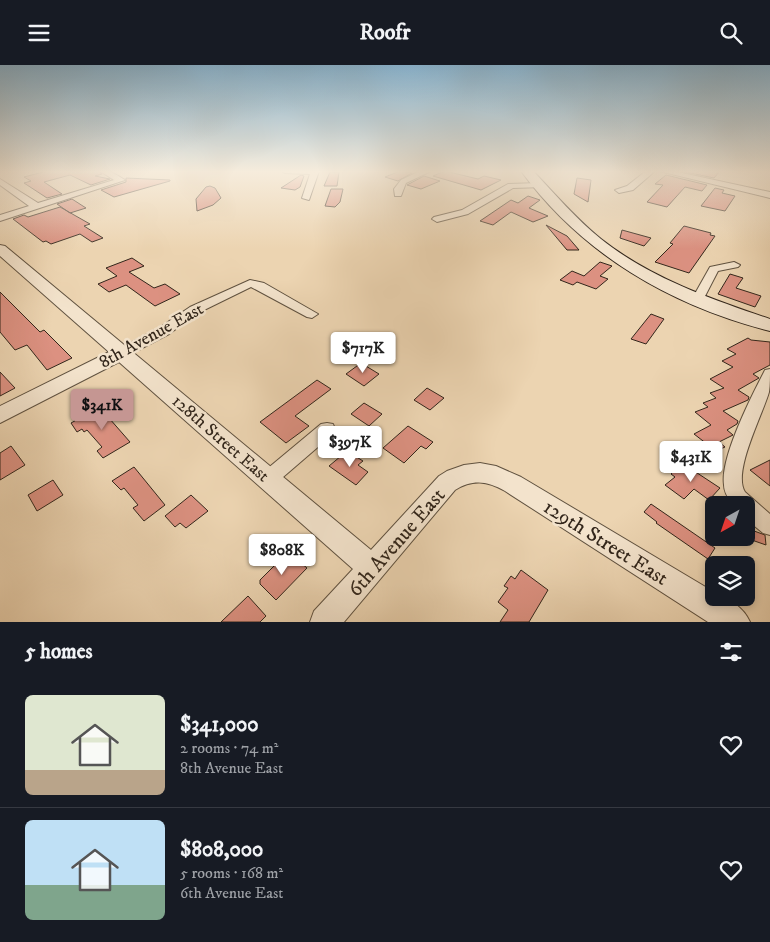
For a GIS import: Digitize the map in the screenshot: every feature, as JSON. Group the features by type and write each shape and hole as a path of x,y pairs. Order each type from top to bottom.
{"main road":[{"path":"551,197 586,233 608,252 655,280 698,299 770,325"}],"street":[{"path":"24,197 37,207"},
{"path":"0,218 68,197"},
{"path":"437,219 465,212 492,197"},
{"name":"128th Street East","path":"0,249 374,569"},
{"path":"698,299 714,269 734,265"},
{"name":"8th Avenue East","path":"0,415 164,331 194,310 250,283 260,285 312,314"},
{"path":"770,374 748,427 733,476 733,488 738,495 752,511 770,525"},
{"path":"268,479 327,429"},
{"name":"6th Avenue East","path":"326,622 447,483 473,471"},
{"name":"129th Street East","path":"473,471 485,471 503,478 735,622"}],"building":[{"path":"198,197 221,198 213,205 197,211 196,199"},
{"path":"328,197 341,197 340,202 335,207 325,206"},
{"path":"527,197 540,200 529,208 548,216 533,222 511,212 493,225 480,221 511,200 518,203"},
{"path":"579,197 589,197 588,202"},
{"path":"652,197 676,197 667,207 647,202"},
{"path":"708,197 734,197 725,211 701,206"},
{"path":"72,199 86,208 70,213 57,204"},
{"path":"60,207 90,224 84,226 103,238 92,242 80,234 51,244 46,241 43,242 13,219 24,215 28,217"},
{"path":"546,225 567,236 579,250 567,250"},
{"path":"684,226 711,233 710,235 715,236 689,273 655,262 673,244 670,243"},
{"path":"622,230 651,238 644,246 620,238"},
{"path":"132,258 144,266 129,272 154,288 165,284 180,294 155,306 126,285 109,292 98,284 117,276 106,268"},
{"path":"600,262 612,266 600,276 608,279 596,289 577,282 573,285 560,280 572,271 584,276"},
{"path":"730,274 743,278 736,288 761,296 755,307 718,294"},
{"path":"0,292 40,332 44,330 72,358 47,370 27,345 15,350 0,332"},
{"path":"651,314 664,319 646,344 631,339"},
{"path":"748,338 770,342 770,365 753,374 759,378 738,390 749,397 748,400 723,411 738,421 737,424 727,430 733,435 719,442 725,447 716,451 694,434 711,425 695,412 708,407 703,403 716,398 710,393 724,388 710,379 733,367 722,361 736,354 727,349"},
{"path":"361,363 379,374 364,386 346,374"},
{"path":"0,372 15,388 0,396"},
{"path":"317,380 331,389 295,416 309,426 286,443 260,422"},
{"path":"427,388 444,398 430,410 414,400"},
{"path":"364,403 382,414 369,426 351,414"},
{"path":"104,405 113,415 109,418 130,442 103,458 97,451 102,447 87,430 84,432 82,429 77,432 71,423"},
{"path":"408,426 433,442 426,449 421,446 404,463 383,448"},
{"path":"11,446 25,465 0,480 0,453"},
{"path":"347,451 363,461 358,465 368,472 356,485 329,466"},
{"path":"770,460 770,486 750,470"},
{"path":"682,463 720,488 713,496 705,497 694,489 684,499 665,485 675,477 671,474"},
{"path":"134,467 165,505 144,521 133,508 138,505 124,488 121,490 112,481"},
{"path":"53,480 63,495 37,511 28,495"},
{"path":"191,495 208,511 186,528 180,523 175,527 165,516"},
{"path":"651,504 705,541 705,546 715,548 710,556 705,557 656,523 644,512"},
{"path":"755,531 765,535 766,545 755,541"},
{"path":"288,552 307,568 276,600 260,584 260,580"},
{"path":"521,570 548,590 529,622 500,622 508,610 498,602 508,588 504,586 511,576 515,579"},
{"path":"248,596 266,616 260,622 221,622"}]}
